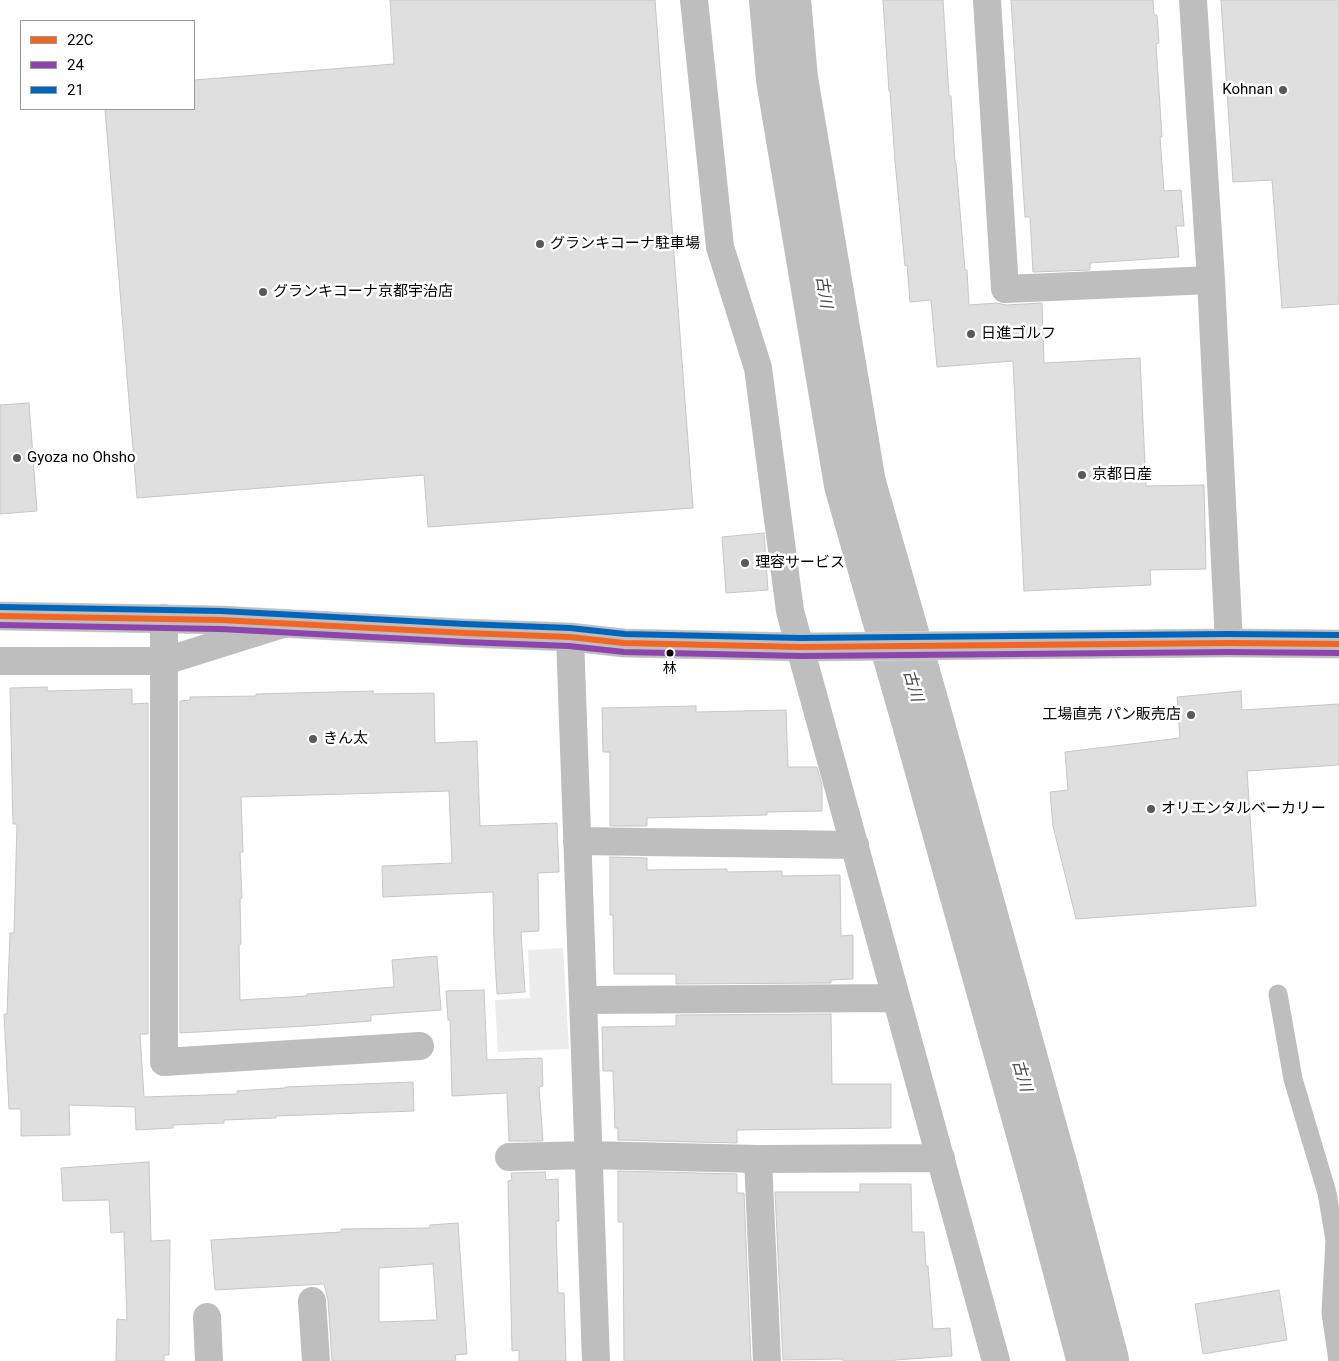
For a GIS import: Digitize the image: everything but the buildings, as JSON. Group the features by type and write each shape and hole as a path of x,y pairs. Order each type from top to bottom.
{"street":[{"path":"694,0 720,247 758,368 790,611 813,647 855,845 996,1361"},
{"path":"987,0 1005,289 1211,280"},
{"path":"1193,0 1211,280 1229,643"},
{"path":"0,616 164,618 570,637 624,643 813,647 1229,643 1339,644"},
{"path":"164,618 164,1062 420,1046"},
{"path":"0,661 165,661 286,623"},
{"path":"570,637 596,1361"},
{"path":"577,841 855,845"},
{"path":"583,1000 896,998"},
{"path":"509,1157 588,1155 758,1159 941,1158"},
{"path":"758,1159 767,1361"},
{"path":"312,1301 316,1361"},
{"path":"207,1317 209,1361"}],"lane":[{"path":"1278,994 1293,1079 1333,1192 1335,1240 1331,1313 1338,1361"}],"shaded area":[{"path":"563,948 569,1049 498,1052 495,1000 530,998 528,950"}],"waterway":[{"name":"古川","path":"780,0 787,79 855,484 1050,1179 1098,1361"}],"transit line":[{"name":"21","path":"0,607 221,611 570,628 625,634 801,638 1229,634 1339,635"},
{"name":"22C","path":"0,616 221,620 570,637 624,643 801,647 1229,643 1339,644"},
{"name":"24","path":"0,625 221,629 569,646 624,652 801,656 1229,652 1339,653"}],"place":[{"name":"Kohnan","path":"1283,90"},
{"name":"グランキコーナ駐車場","path":"540,244"},
{"name":"グランキコーナ京都宇治店","path":"263,292"},
{"name":"日進ゴルフ","path":"971,334"},
{"name":"Gyoza no Ohsho","path":"17,458"},
{"name":"京都日産","path":"1082,475"},
{"name":"理容サービス","path":"745,563"},
{"name":"林","path":"670,653"},
{"name":"工場直売 パン販売店","path":"1191,715"},
{"name":"きん太","path":"313,739"},
{"name":"オリエンタルベーカリー","path":"1151,809"}]}
